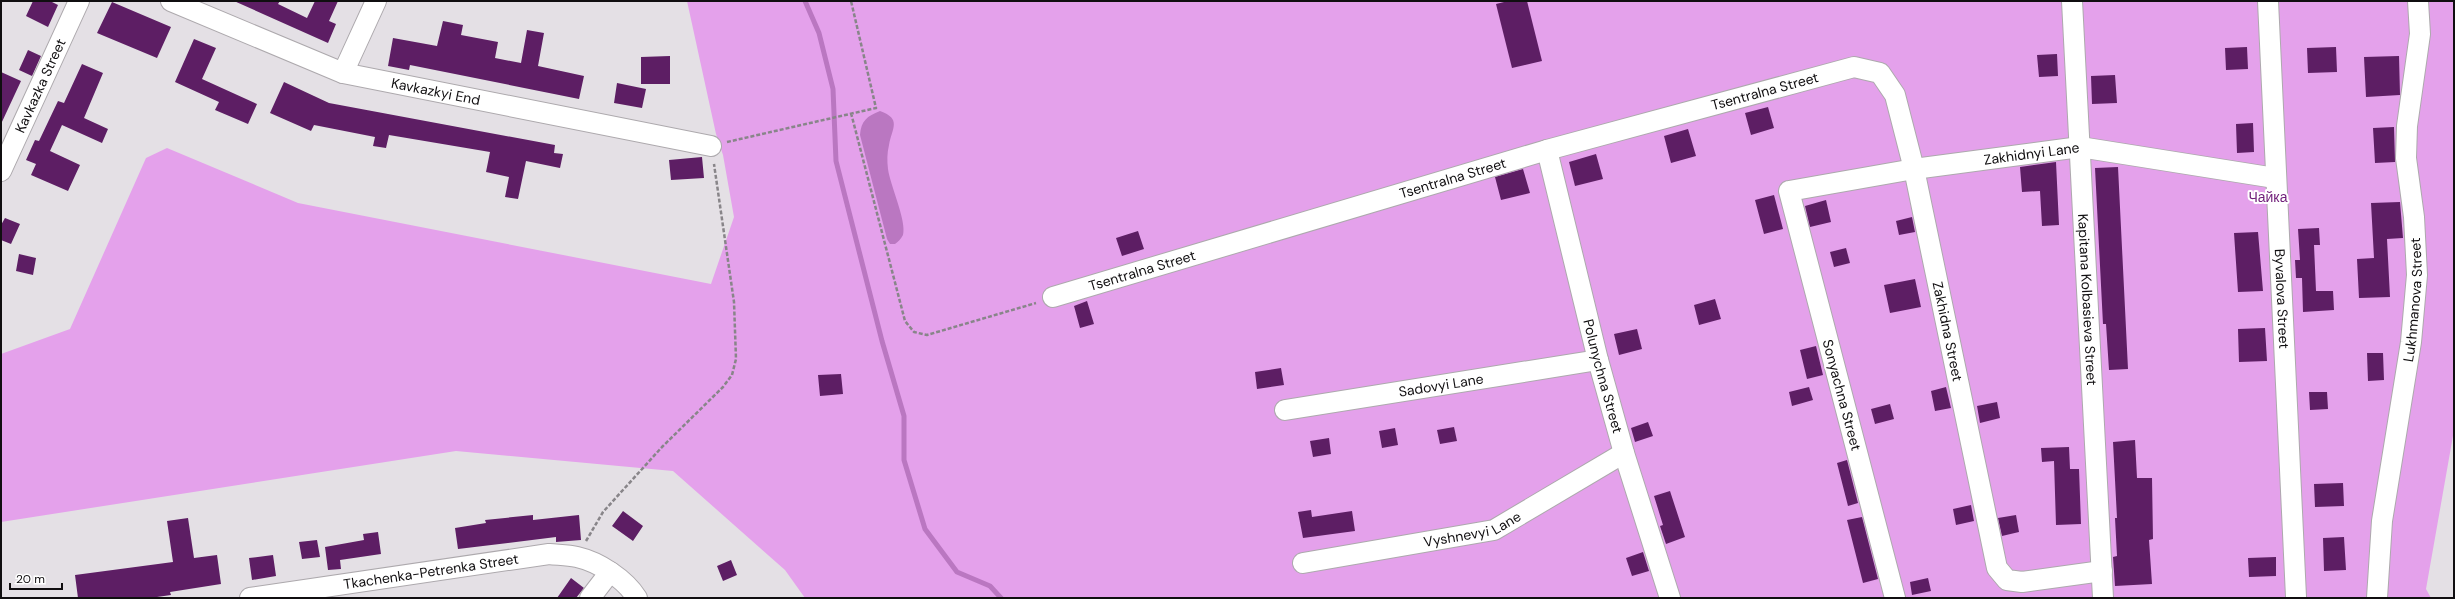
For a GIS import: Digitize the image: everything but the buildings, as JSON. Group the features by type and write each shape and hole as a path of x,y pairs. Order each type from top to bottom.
{"street":[{"name":"Kavkazka Street","path":"1,171 79,1"},
{"name":"Kavkazkyi End","path":"171,1 343,73 711,146"},
{"path":"343,73 376,1"},
{"name":"Kapitana Kolbasieva Street","path":"2072,1 2103,598"},
{"name":"Byvalova Street","path":"2268,1 2293,598"},
{"name":"Lukhmanova Street","path":"2377,598 2382,521 2411,342 2417,275 2414,217 2406,158 2407,126 2420,34 2418,1"},
{"name":"Zakhidna Street","path":"1854,67 1880,73 1895,95 1914,169 1997,568 2007,580 2022,582 2102,571"},
{"name":"Tsentralna Street","path":"1053,297 1547,150 1854,67"},
{"name":"Zakhidnyi Lane","path":"1789,191 1914,169 2080,147 2275,178"},
{"name":"Polunychna Street","path":"1547,150 1598,360 1624,452 1670,598"},
{"name":"Sonyachna Street","path":"1789,191 1895,598"},
{"name":"Sadovyi Lane","path":"1285,410 1598,360"},
{"name":"Vyshnevyi Lane","path":"1303,563 1494,530 1624,452"},
{"name":"Tkachenka-Petrenka Street","path":"250,598 549,554 578,557 610,572 632,590 637,598"},
{"path":"590,598 610,572"}],"path":[{"path":"578,557 603,512 662,447 723,387 732,375 736,359 734,302 711,146 876,108 851,1"},
{"path":"851,113 905,321 914,332 927,335 1053,297"}],"green space":[{"name":"Чайка","path":"687,1 2454,1 2454,430 2426,589 2431,598 805,598 785,570 673,471 456,451 1,522 1,354 70,329 146,158 167,148 298,203 711,284 734,217 723,155 716,134"}],"shaded area":[{"path":"880,111 891,117 894,125 887,157 889,176 901,212 904,229 903,235 895,244 890,244 887,239 860,135 863,123 868,117"}],"waterway":[{"path":"805,1 819,33 833,89 836,161 882,341 904,416 904,460 925,529 957,572 990,586 1001,598"}]}
